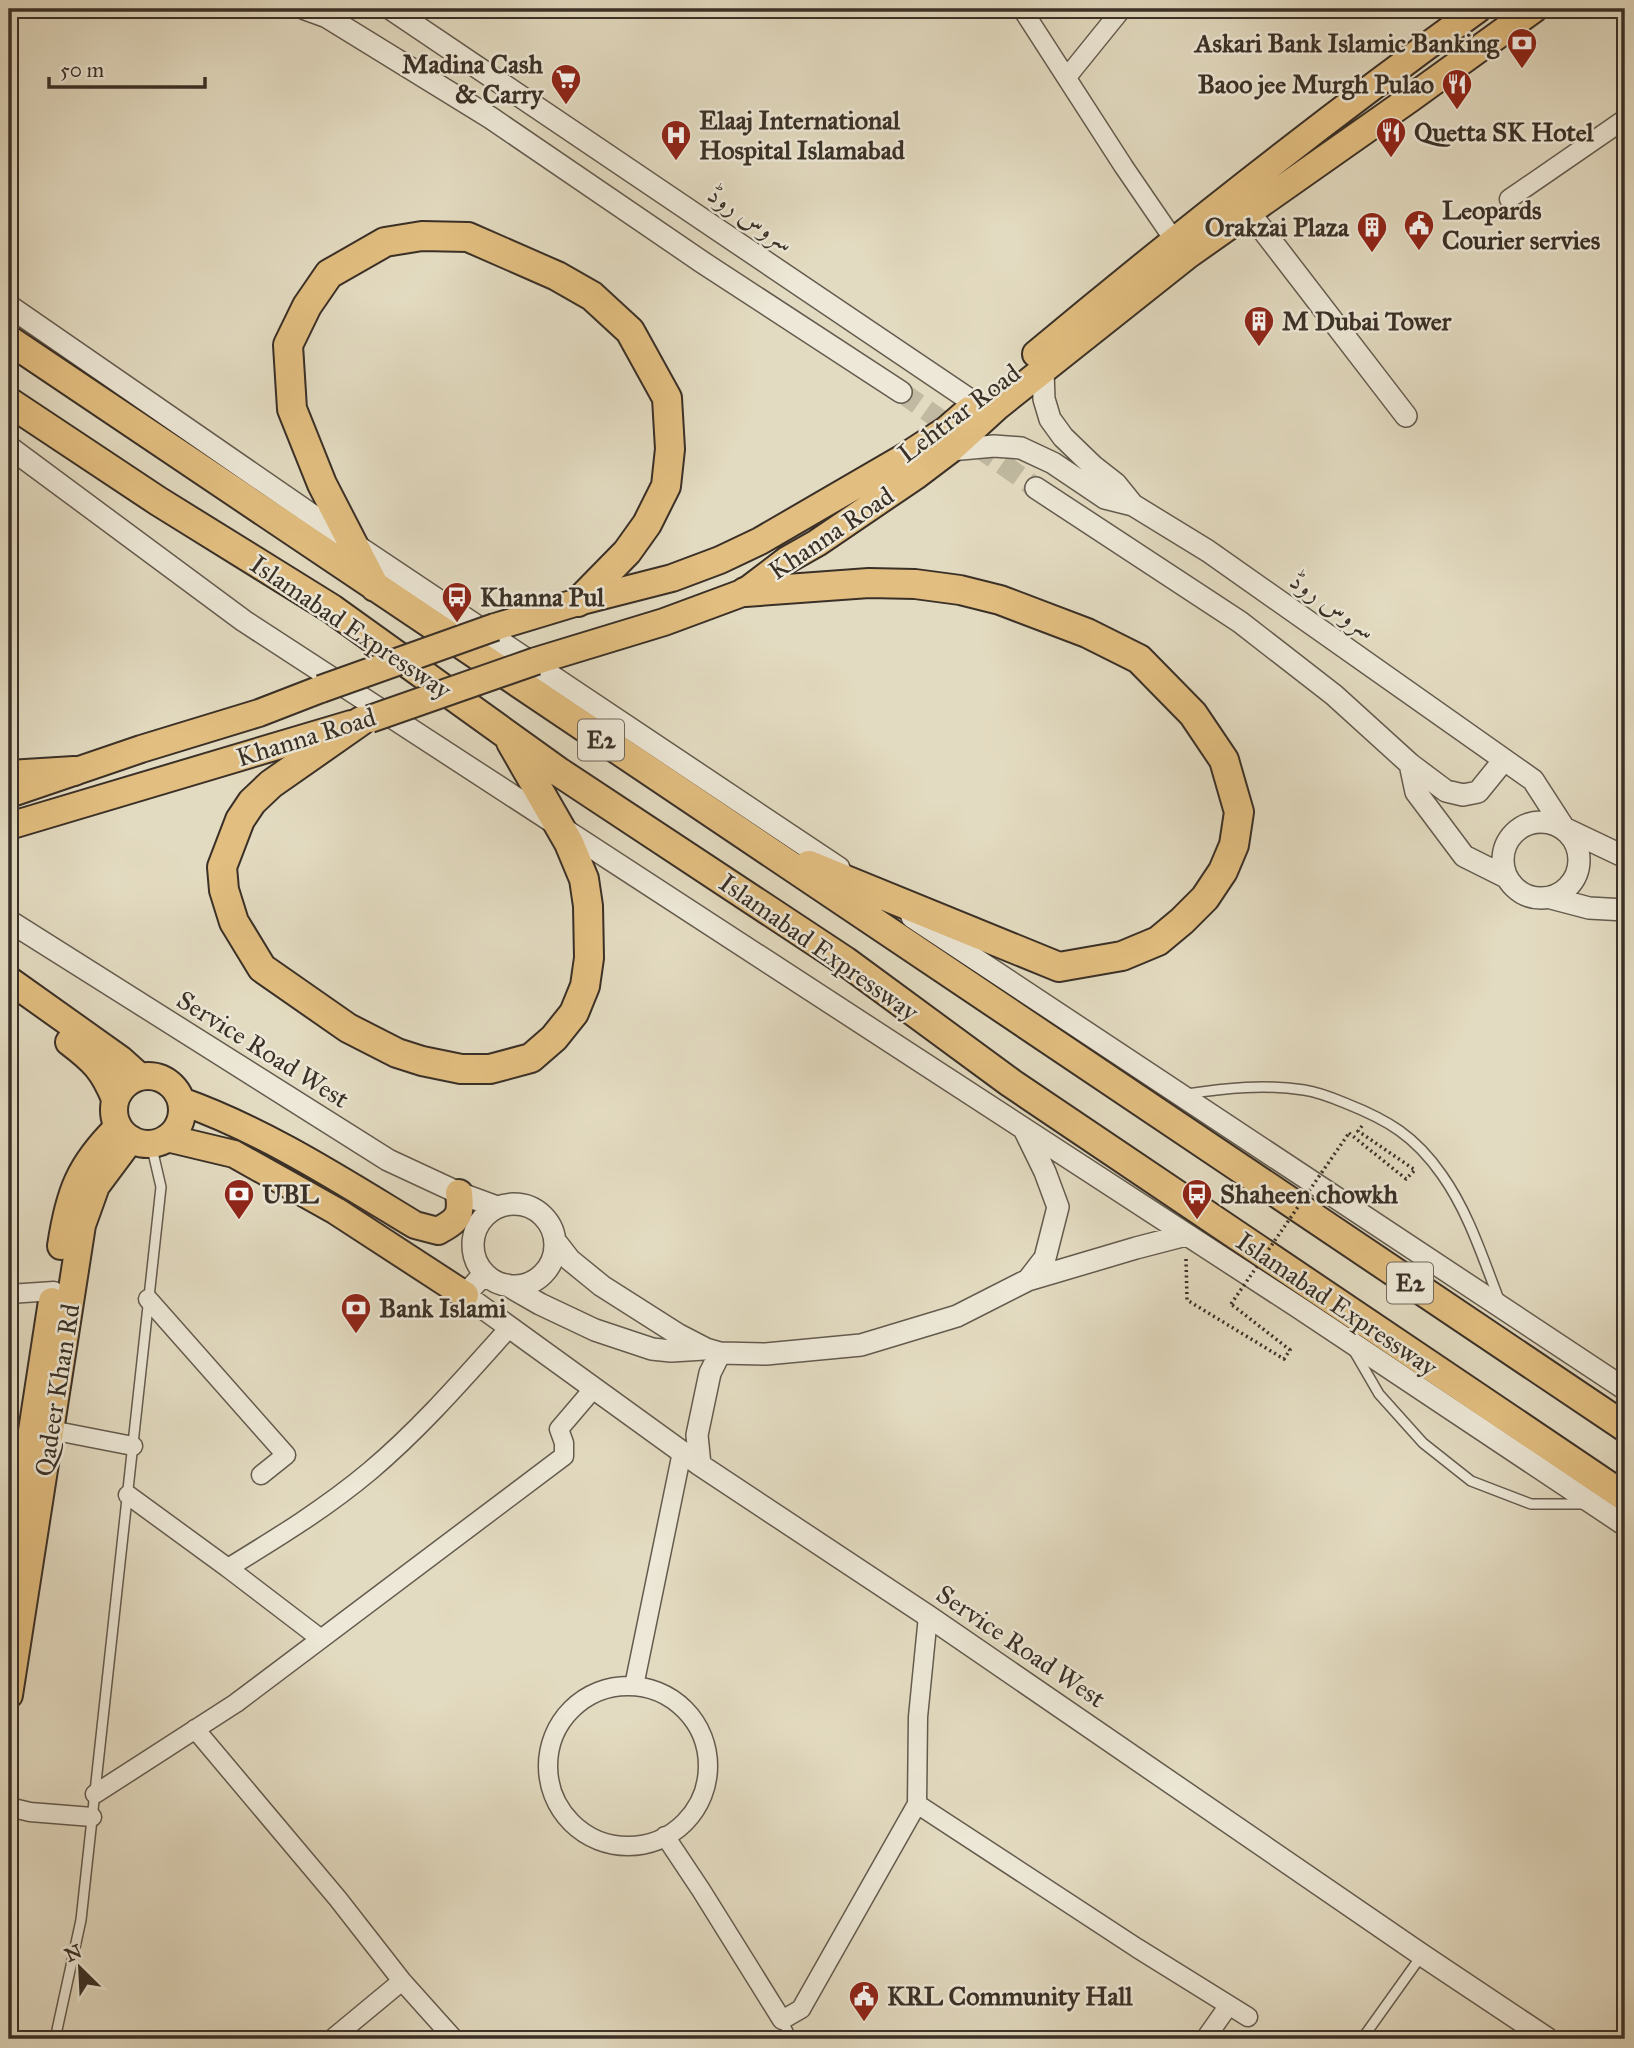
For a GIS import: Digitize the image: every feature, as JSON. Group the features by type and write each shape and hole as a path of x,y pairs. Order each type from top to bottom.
{"highway":[{"path":"376,588 322,484 292,409 288,345 307,306 329,274 385,242 422,236 468,237 557,276 592,296 630,331 667,398 670,449 666,486 647,524 627,552 578,602"},
{"name":"Islamabad Expressway","path":"9,340 1625,1427"},
{"name":"Islamabad Expressway","path":"9,402 158,501 332,609 559,772 845,961 1044,1106 1625,1497"},
{"path":"746,592 869,583 915,584 960,590 1000,600 1087,633 1139,659 1193,714 1224,760 1239,812 1234,845 1223,871 1205,898 1182,921 1158,941 1122,956 1059,967 749,839"},
{"path":"365,720 271,784 252,802 240,820 222,867 224,890 234,922 262,968 348,1028 397,1053 461,1069 490,1069 531,1058 554,1038 574,1013 585,986 589,958 589,906 584,879 575,854 508,735"},
{"path":"9,775 74,771"}],"main road":[{"name":"Lehtrar Road","path":"321,689 495,626 672,578 720,561 760,541 903,458 946,430 1174,240 1411,57 1478,9"},
{"name":"Khanna Road","path":"9,826 365,720 536,661 664,622 746,592 787,560 817,543 950,450 998,407 1188,255 1534,9"},
{"name":"Khanna Road","path":"9,794 259,713 321,689"},
{"path":"9,980 120,1059 140,1077"},
{"path":"9,999 92,1059 108,1082 115,1099"},
{"path":"142,1137 175,1130 180,1122 181,1101 169,1084 160,1078 140,1077 129,1082 115,1099 113,1109 142,1137 234,1154 336,1211 465,1295"},
{"path":"181,1101 234,1122 293,1152 415,1224 438,1231 450,1225 458,1218 461,1208 459,1193"},
{"name":"Qadeer Khan Rd","path":"9,1580 64,1225 75,1186 86,1164 101,1144 142,1137"},
{"name":"Qadeer Khan Rd","path":"9,1695 82,1225 96,1186 142,1137"}],"street":[{"path":"305,9 327,17 491,118 702,262 901,392"},
{"name":"سروس روڈ","path":"391,9 976,404"},
{"path":"1022,9 1174,240"},
{"path":"1067,77 1122,9"},
{"path":"1509,199 1625,119"},
{"path":"1249,212 1406,416"},
{"path":"9,306 354,544 1625,1390"},
{"name":"سروس روڈ","path":"1043,371 1044,399 1050,419 1063,437 1093,467 1116,484 1133,505 1208,551 1533,780 1564,828"},
{"path":"950,450 994,446 1021,448 1053,463 1105,498 1133,505"},
{"path":"9,447 244,621 1348,1341 1625,1525"},
{"path":"1036,488 1240,622 1335,695 1410,764 1446,791 1463,795 1478,792 1504,760"},
{"path":"1410,764 1416,792 1464,856 1506,877"},
{"path":"1625,858 1548,822 1531,823 1516,831 1506,844 1502,861 1506,877 1517,891 1533,899 1551,898 1589,908 1625,910"},
{"path":"1551,898 1567,890 1577,876 1581,858 1576,841 1564,828"},
{"name":"Service Road West","path":"9,921 377,1154 422,1178 497,1207"},
{"path":"1024,1129 1058,1207 1045,1258 1028,1280"},
{"path":"523,1204 546,1218 553,1229 554,1255 550,1266 542,1276 531,1283 519,1286 494,1282 484,1274 477,1263 473,1237 478,1225 497,1207 523,1204"},
{"path":"507,1285 595,1330 652,1349 766,1354 861,1345 957,1315 1028,1280 1186,1236"},
{"path":"555,1242 570,1260 602,1286 679,1335 713,1351"},
{"path":"465,1295 484,1274"},
{"path":"9,1294 54,1291"},
{"name":"Service Road West","path":"465,1295 700,1465 928,1616 1548,2039"},
{"path":"148,1299 286,1455 261,1475"},
{"path":"228,1568 308,1518 371,1471 433,1411 509,1328"},
{"path":"700,1465 697,1434 713,1351"},
{"path":"95,1794 236,1703 564,1456 564,1443 559,1429 594,1388"},
{"path":"51,1430 133,1446"},
{"path":"634,1686 682,1451"},
{"path":"128,1495 321,1639"},
{"path":"664,1836 782,2020 800,2009 917,1804 918,1717 928,1616"},
{"path":"634,1686 665,1695 690,1714 705,1741 709,1773 700,1803 680,1828 664,1836 653,1843 621,1847 591,1839 566,1819 551,1792 547,1760 556,1730 575,1705 603,1690 634,1686"},
{"path":"195,1729 338,1899 402,1981 454,2039"},
{"path":"917,1804 1248,2017"},
{"path":"9,1807 30,1812 92,1817"},
{"path":"332,2039 402,1981"},
{"path":"1205,2039 1228,2005"}],"lane":[{"path":"1182,1095 1261,1087 1306,1090 1389,1122 1415,1142 1443,1175 1466,1218 1503,1308"},
{"path":"55,2039 81,1920 161,1187 142,1137"},
{"path":"1348,1341 1379,1394 1423,1443 1471,1481 1531,1504 1593,1504"},
{"path":"1362,2039 1422,1955"},
{"path":"782,2020 792,2039"}],"path":[{"path":"1186,1236 1187,1300 1284,1359 1290,1350 1231,1304 1349,1133 1406,1179 1415,1170 1358,1131 1371,1114"}],"tunnel":[{"path":"901,392 1036,488"}],"place":[{"name":"Askari Bank Islamic Banking","path":"1522,70"},
{"name":"Madina Cash & Carry","path":"566,106"},
{"name":"Baoo jee Murgh Pulao","path":"1457,111"},
{"name":"Quetta SK Hotel","path":"1391,159"},
{"name":"Elaaj International Hospital Islamabad","path":"676,162"},
{"name":"Leopards Courier servies","path":"1419,252"},
{"name":"Orakzai Plaza","path":"1372,254"},
{"name":"M Dubai Tower","path":"1259,348"},
{"name":"Khanna Pul","path":"457,624"},
{"name":"UBL","path":"239,1221"},
{"name":"Shaheen chowkh","path":"1197,1221"},
{"name":"Bank Islami","path":"356,1335"},
{"name":"KRL Community Hall","path":"864,2023"}]}
